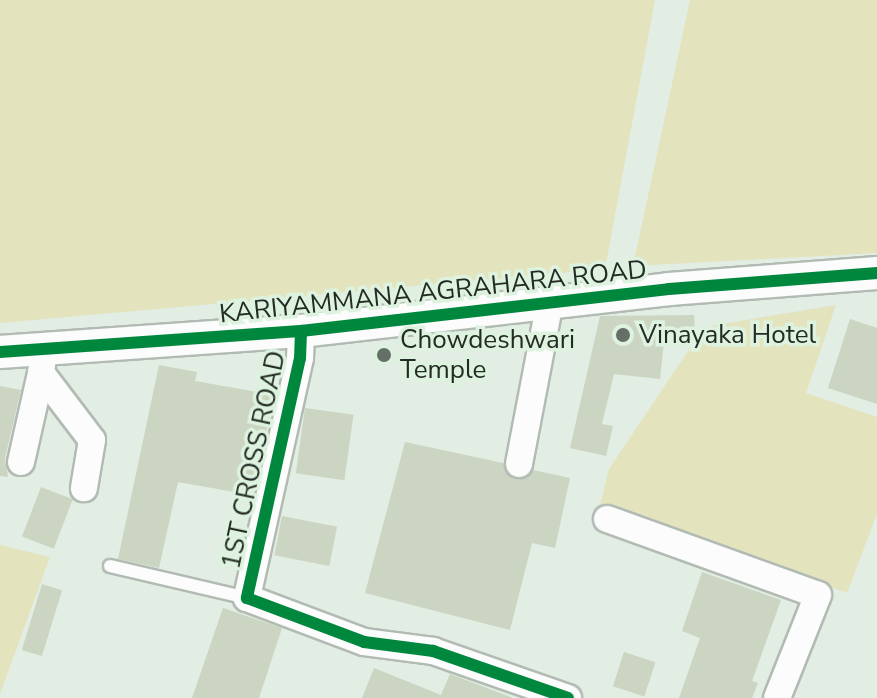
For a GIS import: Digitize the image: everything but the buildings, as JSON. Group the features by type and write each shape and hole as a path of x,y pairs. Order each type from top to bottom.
{"street":[{"name":"KARIYAMMANA AGRAHARA ROAD","path":"0,352 43,361 549,306 669,289 875,278"},
{"path":"519,464 549,306"},
{"name":"1ST CROSS ROAD","path":"247,598 300,358 301,331"},
{"path":"21,462 43,361"},
{"path":"43,361 92,440 84,488"},
{"path":"607,519 818,595 777,698"},
{"path":"247,598 364,642 433,651 568,698"}],"lane":[{"name":"1ST CROSS ROAD","path":"110,566 247,598"}],"green space":[{"path":"0,0 655,0 605,269 0,323"},
{"path":"690,0 877,0 877,253 633,266"},
{"path":"836,305 806,393 877,417 877,514 847,593 600,505 609,469 704,327"},
{"path":"0,545 50,557 0,694"}],"cycle path":[{"path":"0,352 301,331 669,289 877,273"},
{"path":"301,331 300,358 247,598 364,642 433,651 568,698"}],"place":[{"name":"Vinayaka Hotel","path":"623,335"},
{"name":"Chowdeshwari Temple","path":"384,355"}]}
